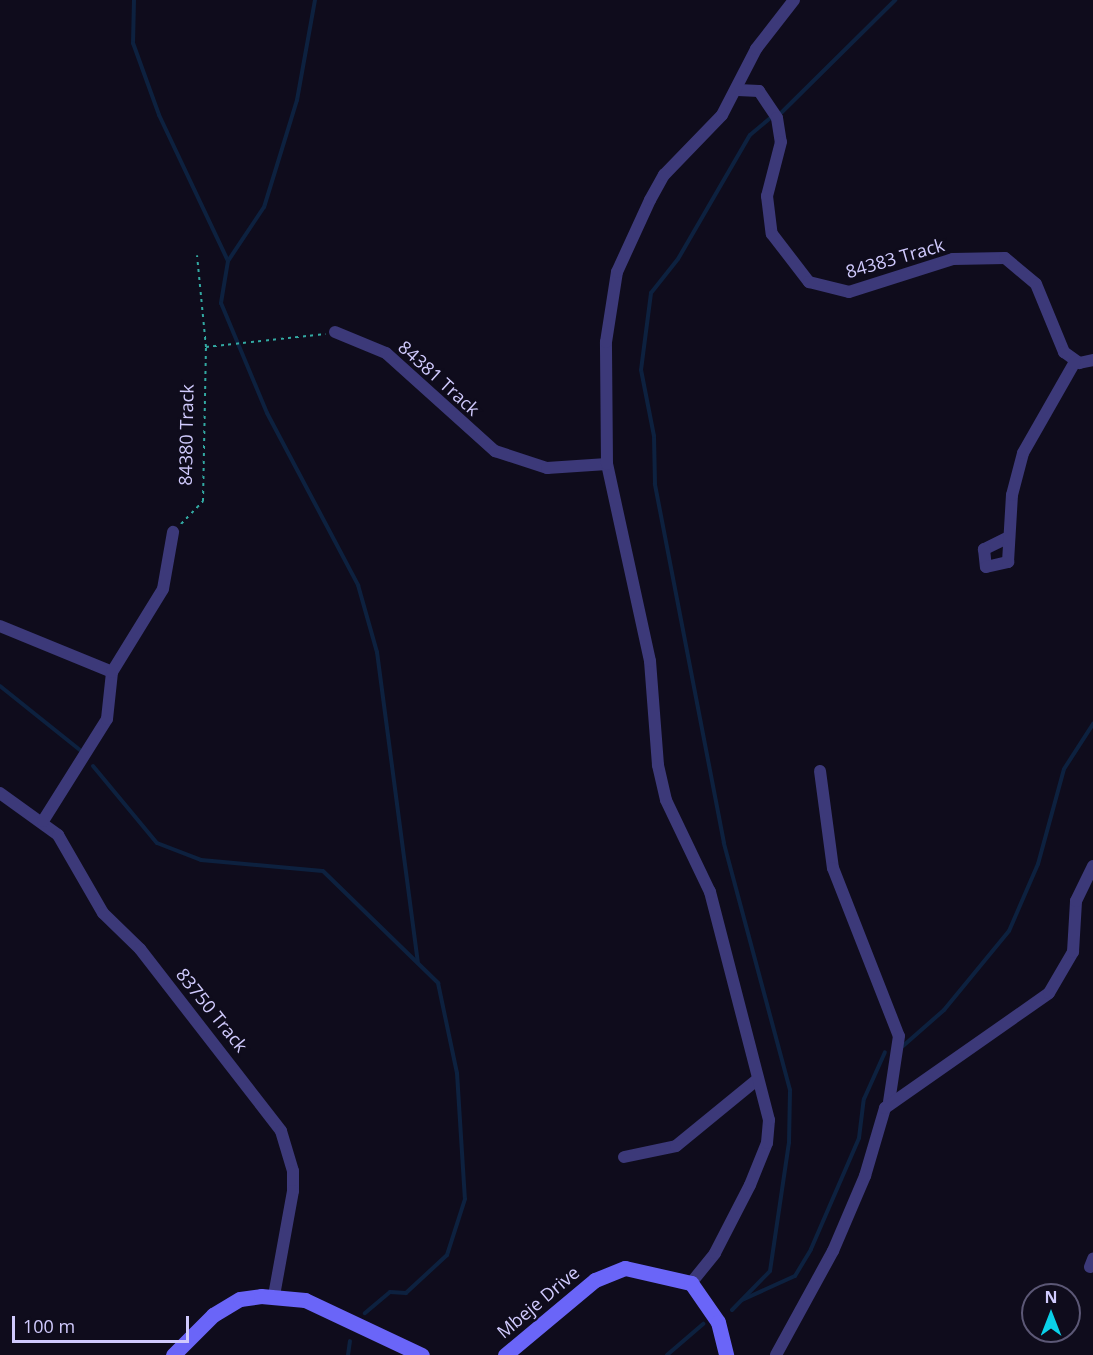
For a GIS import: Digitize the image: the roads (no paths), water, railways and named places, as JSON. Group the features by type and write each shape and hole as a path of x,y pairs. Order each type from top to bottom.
{"street":[{"path":"726,1355 718,1322 691,1283 715,1253 767,1143 769,1120 710,892 666,801 650,662 607,464 606,342 617,272 664,175 711,129 738,90 756,50 794,0"},
{"name":"84383 Track","path":"738,90 759,91 777,118 781,142 767,196 772,234 809,282 849,292 953,259 1005,258 1032,278 1059,342 1075,362"},
{"name":"84381 Track","path":"335,332 386,353 495,451 547,468 607,464"},
{"path":"1009,537 1012,495 1023,453 1075,362 1093,360"},
{"path":"43,821 108,719 112,672 163,589 173,532"},
{"path":"0,626 112,672"},
{"path":"776,1355 832,1251 890,1102 899,1036 832,868 820,771"},
{"name":"83750 Track","path":"0,793 43,821 67,849 103,913 140,949 281,1131 293,1171 293,1191 274,1296"},
{"path":"890,1102 1049,993 1070,960 1076,902 1093,866"},
{"path":"624,1157 676,1146 758,1078"},
{"name":"Mbeje Drive","path":"505,1355 608,1272 643,1269 691,1283"},
{"path":"172,1355 228,1304 274,1296 305,1300 422,1355"}],"waterway":[{"path":"134,0 133,43 159,115 228,261"},
{"path":"315,0 297,100 264,207 228,261 221,303 267,413 358,585 377,652 418,962"},
{"path":"781,113 895,0"},
{"path":"732,1310 770,1271 789,1143 790,1090 724,843 655,484 654,436 641,370 651,293 678,259 750,135 769,119"},
{"path":"0,686 80,750"},
{"path":"903,1046 944,1010 1009,931 1038,864 1064,769 1093,724"},
{"path":"93,766 157,843 201,860 323,871 438,983 457,1073 465,1199 447,1255 406,1293 390,1292 365,1313"},
{"path":"742,1300 795,1276 811,1249 859,1138 864,1099 885,1052"},
{"path":"667,1355 703,1324"},
{"path":"348,1355 350,1341"}]}
